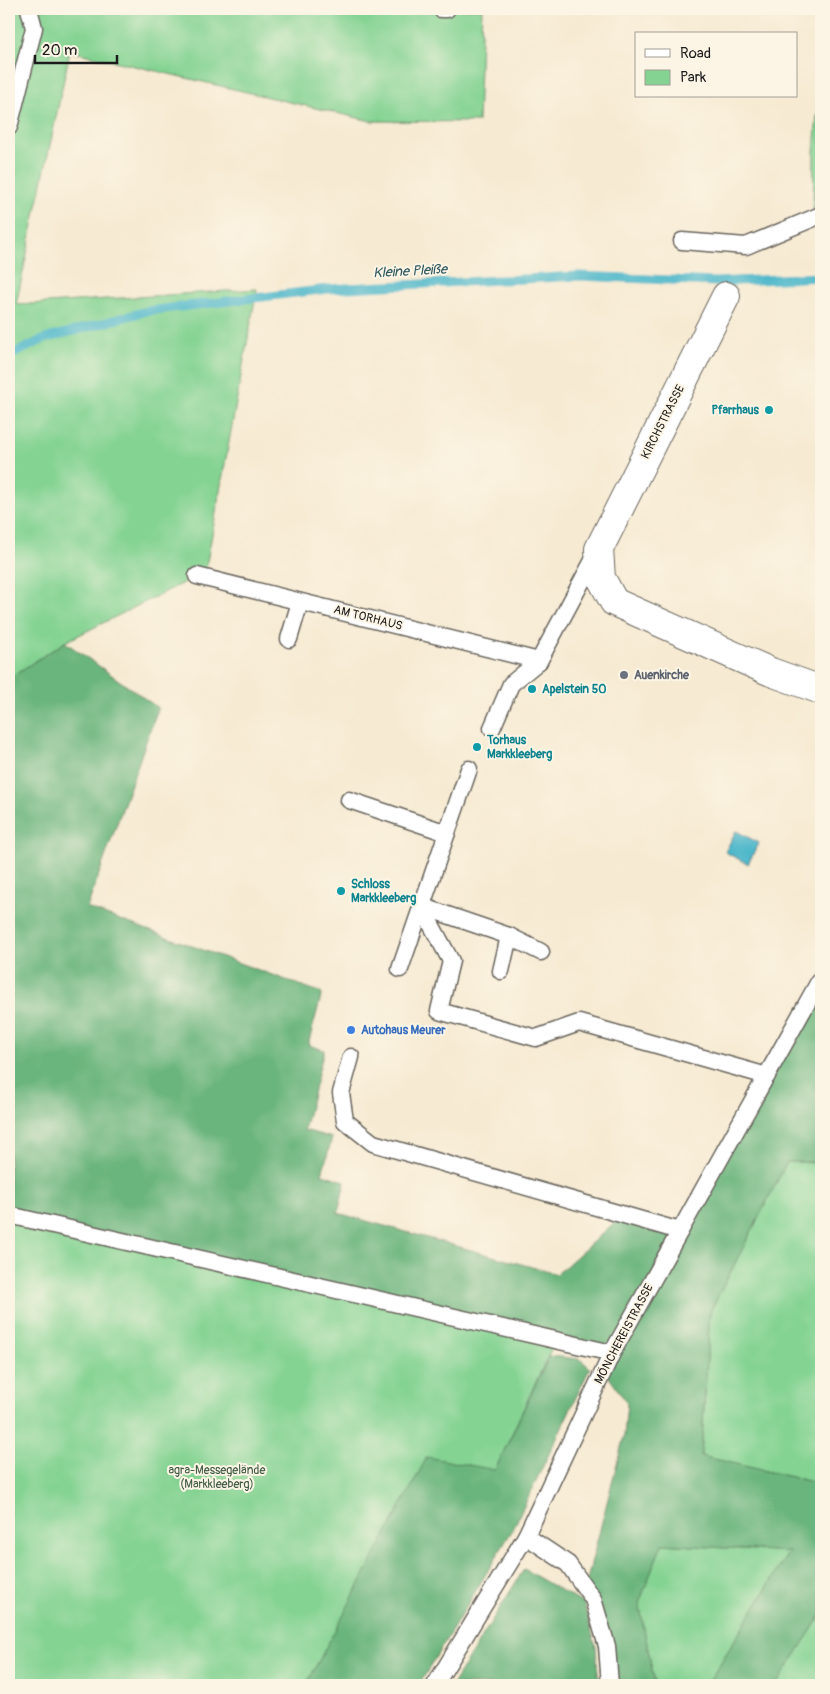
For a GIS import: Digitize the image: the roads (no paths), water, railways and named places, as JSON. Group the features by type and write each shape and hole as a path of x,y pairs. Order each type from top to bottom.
{"street":[{"name":"KIRCHSTRASSE","path":"599,549 726,296"},
{"path":"599,549 601,578 614,602 770,672 821,690"}],"lane":[{"path":"9,127 34,28 29,9"},
{"path":"441,9 447,9"},
{"path":"682,241 746,246 821,215"},
{"name":"KIRCHSTRASSE","path":"539,661 599,549"},
{"name":"AM TORHAUS","path":"197,576 539,661"},
{"path":"289,639 300,602"},
{"path":"492,728 511,684 539,661"},
{"path":"400,969 469,770"},
{"path":"349,800 447,833"},
{"path":"422,906 509,936 542,952"},
{"path":"422,906 451,960 439,1011 536,1038 579,1023 766,1076"},
{"path":"501,972 509,936"},
{"name":"MÖNCHEREISTRASSE","path":"435,1685 526,1536 612,1353 821,978"},
{"path":"351,1057 341,1093 345,1121 373,1142 680,1231"},
{"path":"9,1215 612,1353"},
{"path":"526,1536 568,1564 593,1599 607,1646 610,1685"}],"water":[{"path":"736,831 759,843 748,864 725,852"}],"waterway":[{"name":"Kleine Pleiße","path":"9,356 44,339 147,311 328,289 579,276 716,282 821,277"}],"place":[{"name":"Pfarrhaus","path":"769,410"},
{"name":"Auenkirche","path":"624,675"},
{"name":"Apelstein 50","path":"532,689"},
{"name":"Torhaus Markkleeberg","path":"477,747"},
{"name":"Schloss Markkleeberg","path":"341,891"},
{"name":"Autohaus Meurer","path":"351,1030"}],"park label":[{"name":"agra-Messegelände (Markkleeberg)","path":"217,1477"}]}
